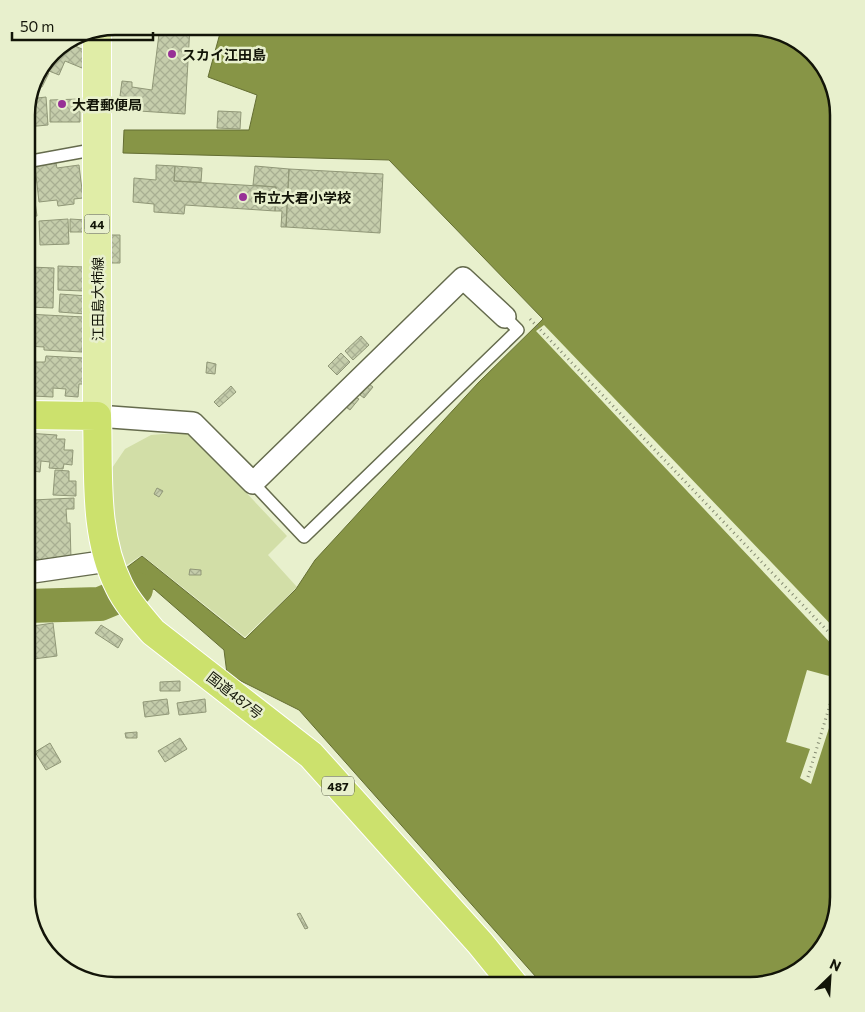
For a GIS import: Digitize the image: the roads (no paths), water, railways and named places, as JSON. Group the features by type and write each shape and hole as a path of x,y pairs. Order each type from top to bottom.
{"highway":[{"path":"35,415 97,416"},
{"name":"国道487号","path":"97,416 100,524 108,560 119,587 137,613 153,632 311,756 480,943 508,977"}],"main road":[{"name":"江田島大柿線","path":"97,37 97,416"}],"street":[{"path":"97,416 193,422 253,483 463,278 512,323"},
{"path":"35,572 108,560"}],"lane":[{"path":"35,160 97,149"},
{"path":"253,483 304,537 512,323"}],"waterway":[{"path":"35,606 100,604 136,589"}],"place":[{"name":"スカイ江田島","path":"172,54"},
{"name":"大君郵便局","path":"62,104"},
{"name":"市立大君小学校","path":"243,197"}]}
